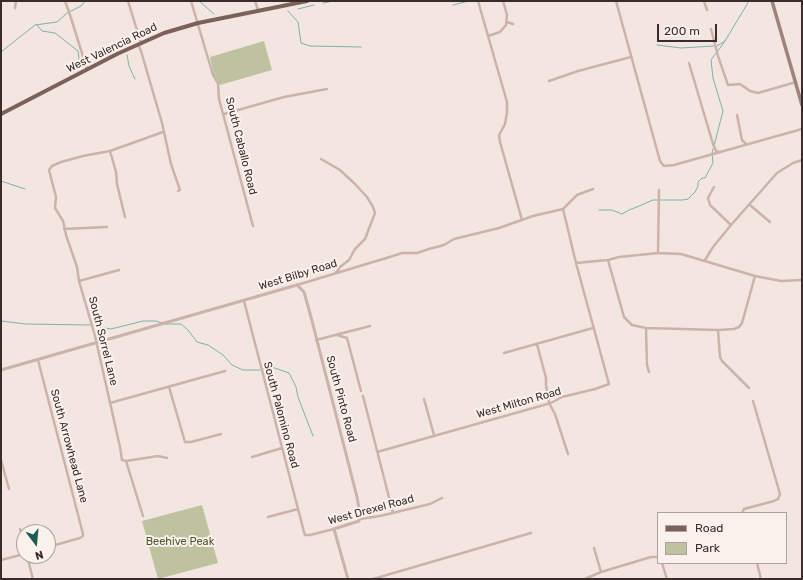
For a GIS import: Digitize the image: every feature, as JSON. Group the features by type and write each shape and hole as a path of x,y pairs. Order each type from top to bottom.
{"main road":[{"name":"West Valencia Road","path":"1,114 139,43 168,32 198,23 307,1"},
{"path":"772,1 802,105"}],"street":[{"path":"15,8 16,1"},
{"path":"65,1 87,69"},
{"path":"128,1 162,123 163,132 179,191"},
{"name":"South Caballo Road","path":"191,1 213,75 218,83 219,99 253,226"},
{"path":"255,1 258,10"},
{"path":"478,1 507,102 505,124 499,135 522,220"},
{"path":"488,36 500,32 505,27 507,15 503,1"},
{"path":"616,1 660,161 664,166 674,165 802,129"},
{"path":"704,1 707,10"},
{"path":"507,22 513,24"},
{"path":"711,29 728,85 740,84 750,91 758,93 796,82"},
{"path":"549,82 578,71 631,57"},
{"path":"689,63 713,144 716,151 719,152"},
{"path":"224,114 284,97 326,89"},
{"path":"737,115 742,140 747,144"},
{"path":"125,217 110,151 163,132"},
{"name":"South Sorrel Lane","path":"110,151 80,156 55,164 50,168 49,173 56,197 55,208 61,217 78,267 79,281 95,336 122,460 126,461 143,516"},
{"path":"321,159 340,170 354,183 368,197 375,213 365,239 355,249 349,260 340,267 336,273"},
{"path":"705,260 731,225 777,173 793,163 802,160"},
{"path":"235,182 240,181"},
{"path":"714,187 708,198 710,205 731,225"},
{"name":"West Bilby Road","path":"1,370 244,301 393,256 417,253 441,246 454,239 499,228 563,209 577,195 593,189"},
{"path":"658,253 659,190"},
{"path":"750,205 770,222"},
{"path":"504,353 593,328 563,209"},
{"path":"64,229 107,227"},
{"path":"576,263 658,253 681,254 755,276 781,281 802,280"},
{"path":"608,260 624,317 632,325 646,328 734,330 742,323 755,276"},
{"path":"79,281 119,270"},
{"name":"South Pinto Road","path":"298,285 304,292 357,497 360,519"},
{"name":"South Palomino Road","path":"244,301 304,534"},
{"path":"316,340 370,326"},
{"name":"West Milton Road","path":"378,452 549,403 562,397 609,384 593,328"},
{"path":"646,328 647,365 649,372"},
{"path":"718,330 720,357 722,361 749,388"},
{"path":"336,335 347,338 361,391"},
{"path":"537,344 546,378 549,403 555,414 568,454"},
{"name":"South Arrowhead Lane","path":"38,360 83,536 56,545"},
{"path":"110,403 225,371"},
{"path":"169,387 186,442 221,434"},
{"path":"363,396 393,513"},
{"path":"424,399 434,436"},
{"path":"742,512 744,509 774,501 778,499 780,494 753,401"},
{"path":"252,457 282,448"},
{"path":"126,461 158,456 167,458"},
{"path":"1,460 9,489"},
{"name":"West Drexel Road","path":"304,534 310,535 360,519 430,504 442,498"},
{"path":"268,517 298,508"},
{"path":"334,528 348,579"},
{"path":"373,579 531,533"},
{"path":"594,548 601,572"},
{"path":"1,560 16,556"},
{"path":"585,579 601,572 652,557 657,557"},
{"path":"29,564 34,579"},
{"path":"662,564 667,579"},
{"path":"757,564 761,579"}],"green space":[{"path":"264,41 272,70 220,85 214,75 210,57"},
{"name":"Beehive Peak","path":"202,505 218,563 158,579 142,521"}],"waterway":[{"path":"1,52 35,25 57,22 67,13 81,6 85,1"},
{"path":"199,1 214,14"},
{"path":"323,3 334,1"},
{"path":"453,5 469,1"},
{"path":"717,46 725,41 749,1"},
{"path":"298,9 314,5"},
{"path":"288,11 298,22 301,43 310,46 361,47"},
{"path":"37,25 42,31 55,33 78,51 80,67"},
{"path":"718,51 725,41"},
{"path":"657,45 681,48 714,46"},
{"path":"714,146 723,111 713,78 711,60 716,53"},
{"path":"127,55 129,66 135,79"},
{"path":"599,210 612,210 622,214 653,200 688,199 695,192 698,182 702,178 705,178 713,163 713,149"},
{"path":"1,181 25,189"},
{"path":"1,321 25,324 90,325"},
{"path":"94,326 111,329 143,321 156,321 162,323"},
{"path":"165,324 181,324 188,330 197,342 208,345 223,355 232,365 243,370 260,370"},
{"path":"263,369 269,366 289,373 296,387 298,397 313,436"}]}
